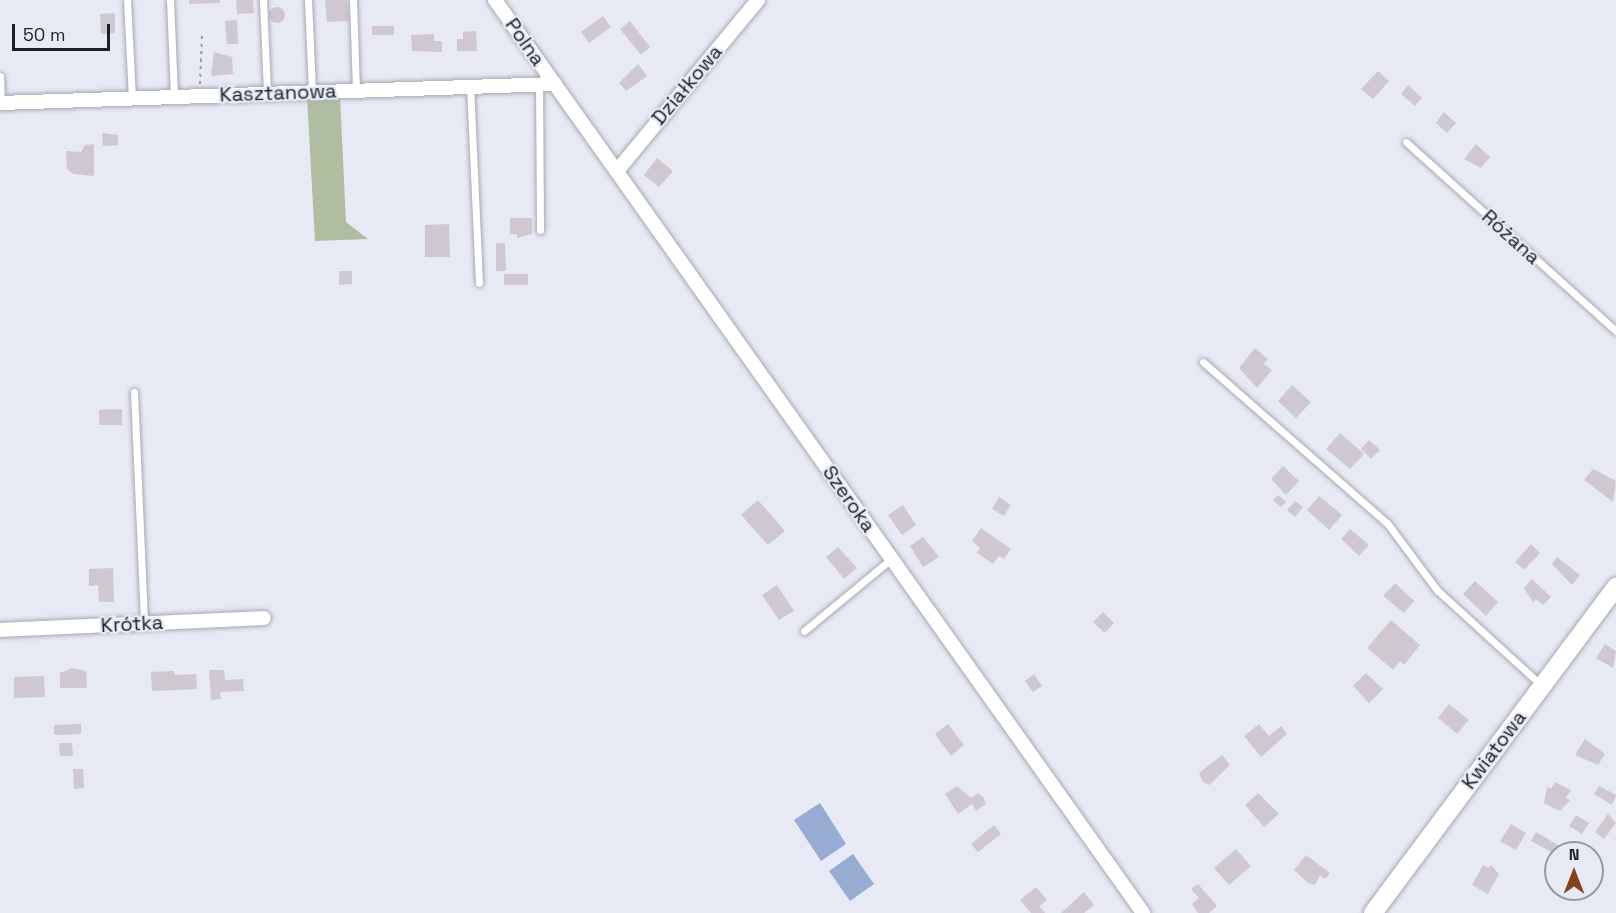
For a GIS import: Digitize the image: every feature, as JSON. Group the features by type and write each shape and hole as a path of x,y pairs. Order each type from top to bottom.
{"street":[{"name":"Polna","path":"495,0 555,84"},
{"name":"Działkowa","path":"617,171 758,0"},
{"name":"Kasztanowa","path":"0,103 539,82 555,84"},
{"name":"Szeroka","path":"555,84 1143,913"},
{"name":"Kwiatowa","path":"1373,913 1616,587"},
{"name":"Krótka","path":"0,630 264,618"}],"lane":[{"path":"127,0 132,98"},
{"path":"170,0 174,97"},
{"path":"263,0 267,93"},
{"path":"308,0 312,91"},
{"path":"353,0 356,90"},
{"path":"0,76 0,103"},
{"path":"539,82 540,230"},
{"path":"470,85 479,283"},
{"name":"Różana","path":"1406,142 1616,331"},
{"path":"1203,362 1387,523 1437,590 1542,686"},
{"path":"134,392 144,624"},
{"path":"804,631 891,559"}],"path":[{"path":"200,96 202,34"}],"green space":[{"path":"307,97 340,97 346,222 368,239 315,241"}],"water":[{"path":"820,803 846,844 821,861 794,820"},
{"path":"853,854 874,884 850,901 829,871"}],"building":[{"path":"189,0 220,0 220,3 189,4"},
{"path":"236,0 253,0 254,13 237,14"},
{"path":"325,0 347,0 349,21 327,22"},
{"path":"274,7 280,7 285,15 283,21 274,23 269,18 269,12"},
{"path":"115,13 115,33 101,34 100,14"},
{"path":"603,16 611,27 589,43 581,32"},
{"path":"237,20 238,44 227,44 225,21"},
{"path":"630,21 650,47 641,55 620,29"},
{"path":"372,26 394,26 394,35 372,35"},
{"path":"476,31 477,51 457,51 457,39 463,39 463,32"},
{"path":"434,34 434,41 442,41 442,52 412,51 411,35"},
{"path":"214,52 232,57 233,74 211,76"},
{"path":"638,64 647,76 626,91 619,83"},
{"path":"1378,71 1389,81 1373,99 1361,89"},
{"path":"1408,85 1422,98 1415,106 1401,94"},
{"path":"1444,112 1456,123 1447,133 1436,123"},
{"path":"102,133 118,135 118,145 103,146"},
{"path":"94,144 94,176 73,174 67,169 66,151 81,152 85,145"},
{"path":"1476,144 1490,157 1481,168 1464,159"},
{"path":"657,158 673,171 659,187 644,175"},
{"path":"510,218 532,218 532,234 517,238 517,234 510,234"},
{"path":"449,224 450,257 425,257 425,225"},
{"path":"496,243 505,243 506,271 496,271"},
{"path":"339,271 352,271 352,284 339,285"},
{"path":"504,274 528,274 528,285 504,285"},
{"path":"1255,348 1268,359 1264,364 1272,370 1257,388 1239,368"},
{"path":"1292,385 1311,402 1296,418 1278,401"},
{"path":"122,409 122,425 99,425 99,410"},
{"path":"1340,433 1364,454 1350,469 1326,449"},
{"path":"1369,440 1380,450 1371,459 1361,449"},
{"path":"1283,466 1299,481 1286,495 1271,479"},
{"path":"1593,469 1616,481 1613,502 1584,480"},
{"path":"1278,495 1286,502 1281,507 1273,500"},
{"path":"1319,496 1342,515 1329,530 1307,510"},
{"path":"999,497 1011,505 1004,516 992,509"},
{"path":"758,500 785,531 768,545 741,515"},
{"path":"1295,501 1303,507 1295,517 1287,510"},
{"path":"903,505 916,525 902,535 888,515"},
{"path":"981,528 1011,549 1004,559 999,556 993,564 977,553 980,548 972,541"},
{"path":"1350,529 1369,545 1359,556 1341,539"},
{"path":"923,537 939,557 923,567 910,546"},
{"path":"1531,544 1540,553 1524,570 1515,562"},
{"path":"838,547 857,568 844,579 826,557"},
{"path":"1557,557 1580,575 1572,585 1552,564"},
{"path":"113,568 114,602 99,602 98,585 89,586 89,569"},
{"path":"1532,579 1551,597 1543,605 1536,599 1533,602 1524,588"},
{"path":"1475,581 1498,602 1486,616 1463,594"},
{"path":"1395,583 1414,601 1404,613 1383,596"},
{"path":"777,585 794,611 779,620 762,595"},
{"path":"1103,612 1114,623 1105,633 1093,622"},
{"path":"1391,620 1420,645 1404,665 1400,661 1393,670 1367,648"},
{"path":"1605,644 1616,651 1613,668 1596,658"},
{"path":"72,668 86,671 87,688 60,688 60,673"},
{"path":"209,670 224,670 225,680 243,679 244,691 220,692 221,699 211,700"},
{"path":"174,671 175,675 196,674 197,689 152,691 151,672"},
{"path":"1366,673 1383,689 1369,703 1353,686"},
{"path":"1034,674 1042,686 1033,692 1025,681"},
{"path":"44,676 45,697 14,698 14,677"},
{"path":"1449,704 1469,720 1457,734 1438,718"},
{"path":"81,724 81,734 54,735 54,725"},
{"path":"948,724 964,745 951,756 935,734"},
{"path":"1259,724 1269,736 1281,726 1287,734 1261,757 1244,736"},
{"path":"1585,739 1605,754 1598,765 1575,755"},
{"path":"59,743 72,743 73,756 60,756"},
{"path":"1222,755 1230,765 1209,785 1203,782 1199,773"},
{"path":"73,769 83,769 84,788 74,789"},
{"path":"1555,782 1571,790 1566,798 1570,800 1560,811 1544,803 1547,787 1551,789"},
{"path":"957,786 971,798 978,793 986,804 976,811 972,804 958,814 945,794"},
{"path":"1599,786 1616,795 1612,805 1594,794"},
{"path":"1258,793 1279,814 1264,827 1245,805"},
{"path":"1608,814 1616,823 1604,839 1595,832"},
{"path":"1576,815 1589,823 1582,834 1569,826"},
{"path":"1511,824 1526,833 1516,850 1500,841"},
{"path":"994,825 1001,834 978,852 971,844"},
{"path":"1536,832 1551,841 1544,841 1544,848 1531,841"},
{"path":"1236,849 1251,866 1229,885 1214,868"},
{"path":"1306,855 1330,873 1325,879 1320,875 1315,885 1308,883 1294,870"},
{"path":"1483,865 1489,868 1491,865 1499,874 1488,894 1472,885"},
{"path":"1198,884 1217,906 1209,913 1198,913 1192,904 1199,898 1191,889"},
{"path":"1036,887 1047,900 1039,906 1045,913 1031,913 1020,900"},
{"path":"1084,892 1094,905 1084,913 1061,913"}]}
